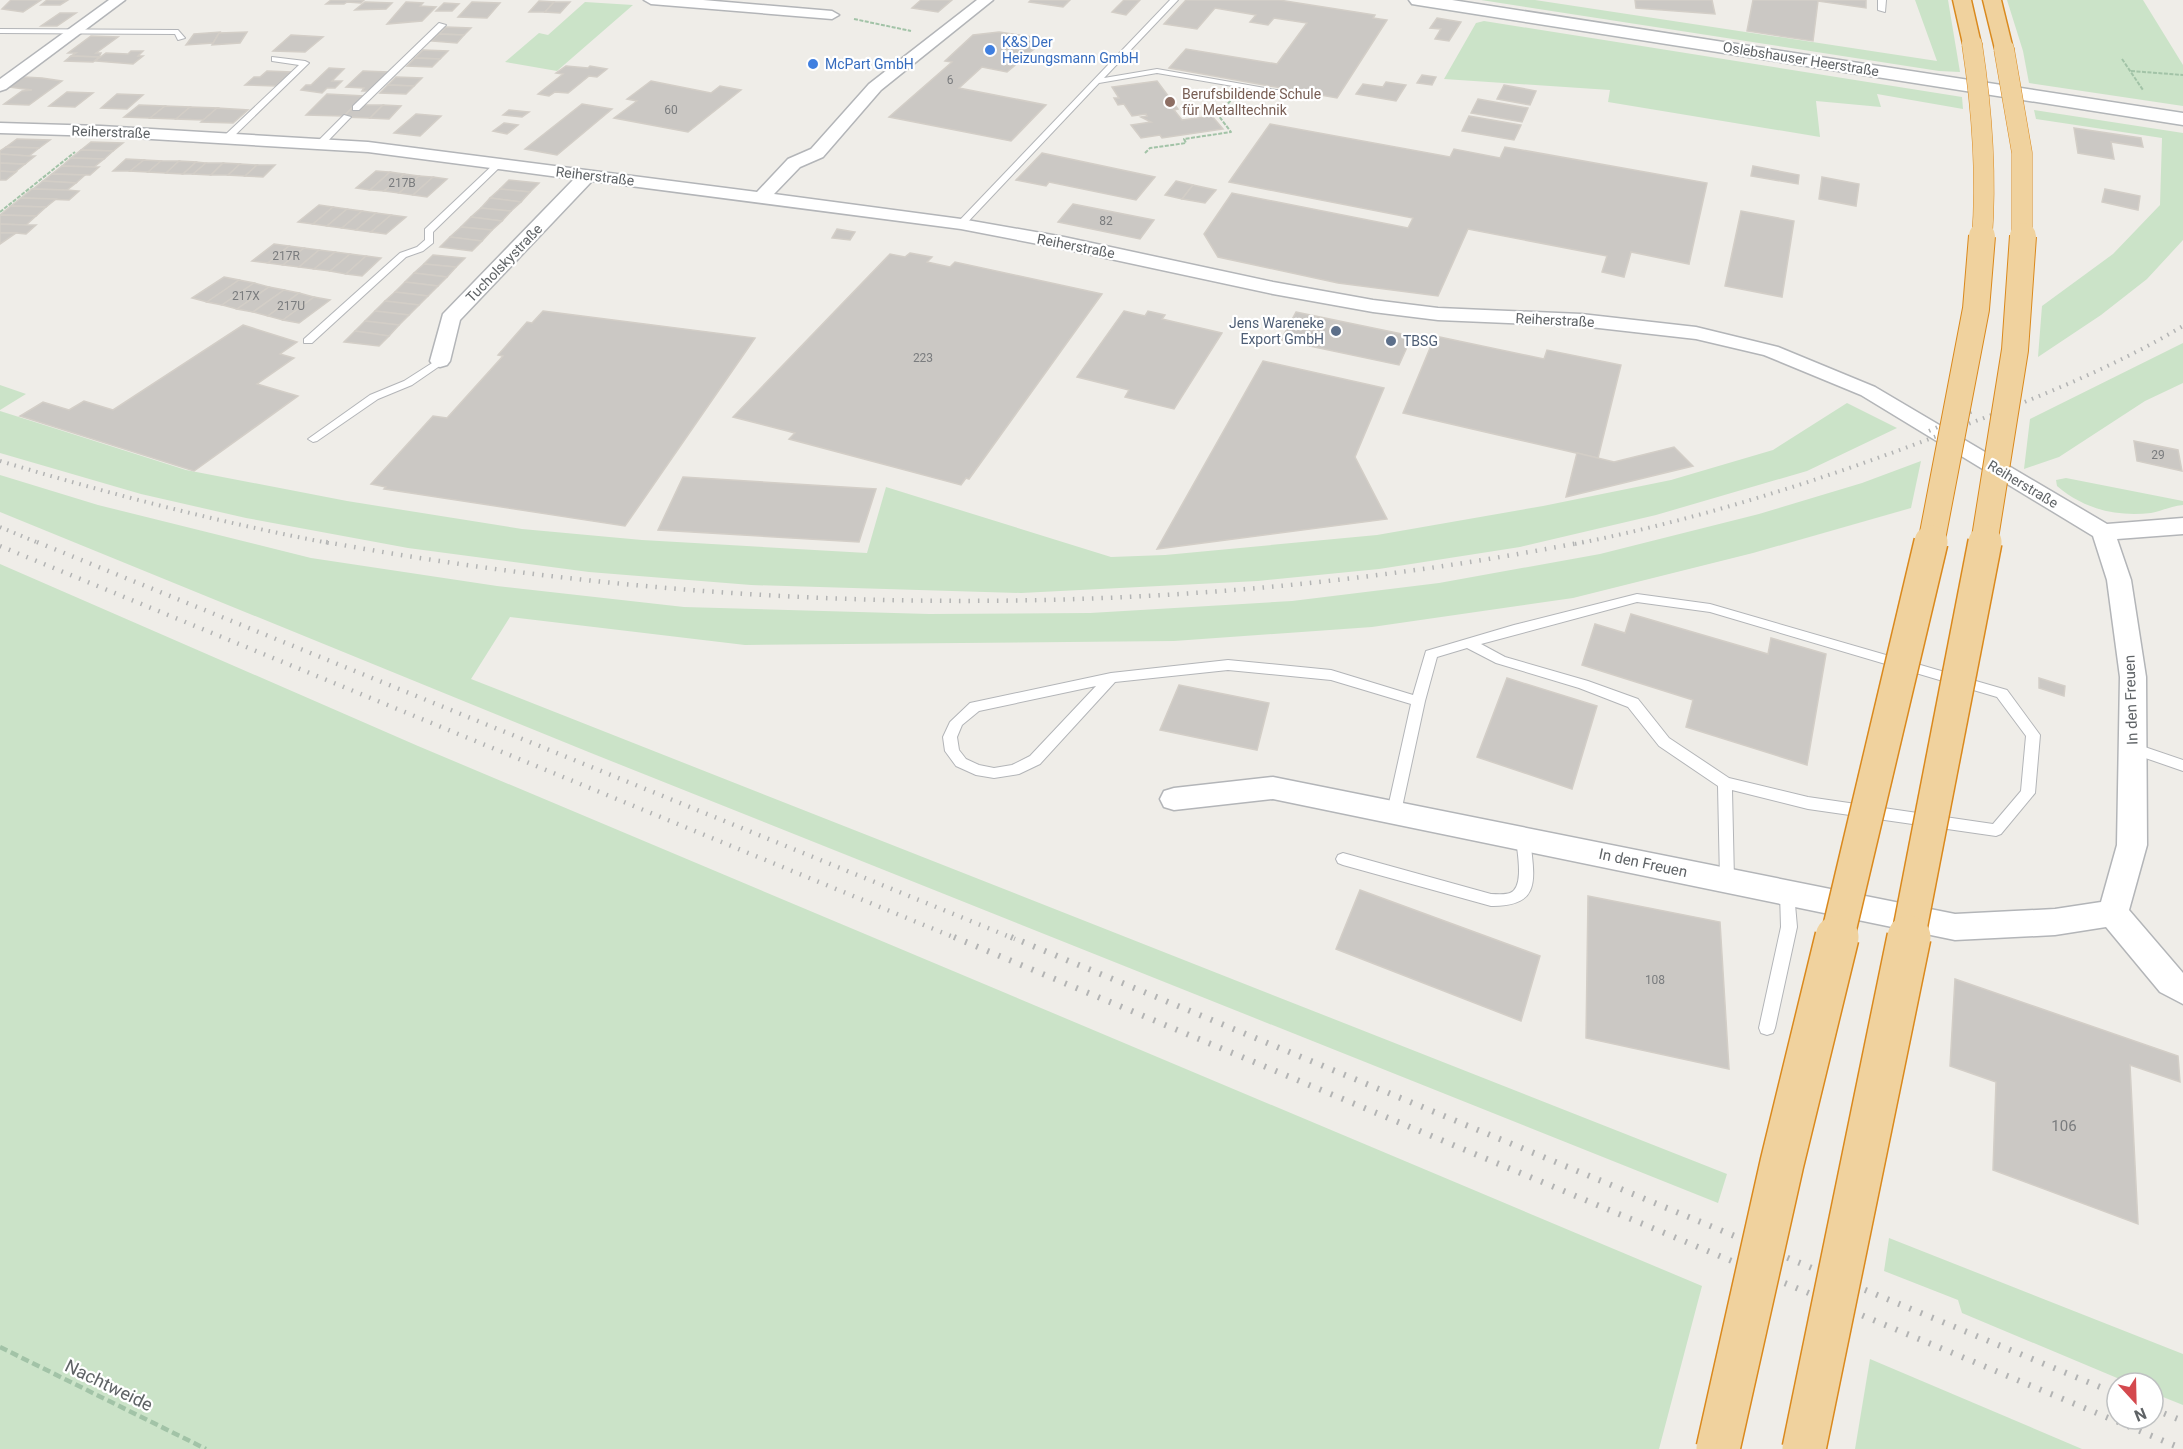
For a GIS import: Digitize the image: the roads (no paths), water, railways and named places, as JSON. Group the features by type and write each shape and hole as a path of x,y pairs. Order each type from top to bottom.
{"highway":[{"path":"1804,1449 1922,872 1977,589 2015,350 2023,229 2022,153 1988,46 1962,0"},
{"path":"1718,1449 1782,1163 1858,858 1921,587 1955,426 1976,309 1983,222 1984,148 1981,102 1992,0"}],"main road":[{"name":"Oslebshauser Heerstraße","path":"1418,0 2183,119"}],"street":[{"path":"0,86 118,0"},
{"path":"651,0 832,15"},
{"path":"762,197 794,163 817,153 875,87 986,0"},
{"name":"Reiherstraße","path":"0,128 101,131 368,147 961,224 1373,306 1438,314 1581,320 1696,333 1771,351 1868,391 2103,532"},
{"path":"789,201 814,166 817,153"},
{"name":"Tucholskystraße","path":"440,361 450,318 588,175"},
{"path":"2103,532 2183,526"},
{"name":"In den Freuen","path":"1174,799 1273,788 1955,927 2055,922 2113,913 2132,845 2133,677 2119,580 2103,532"},
{"path":"2113,913 2171,982 2183,990"}],"lane":[{"path":"961,224 1174,0"},
{"path":"1882,0 1882,10"},
{"path":"356,108 442,25"},
{"path":"0,31 178,32 181,38"},
{"path":"226,138 306,63 275,59"},
{"path":"1099,81 1158,71 1276,92"},
{"path":"321,143 347,117"},
{"path":"308,341 403,255 420,249 430,241 428,231 499,164"},
{"path":"313,439 374,397 408,383 440,361"},
{"path":"1394,812 1418,701 1431,654 1469,642 1637,598 1710,608 2002,693 2034,735 2028,793 1996,830 1808,803 1725,783 1664,742 1633,702 1583,684 1501,660 1469,642"},
{"path":"1111,678 1035,760 1024,767 999,774 986,774 962,764 954,755 950,746 953,726 962,715 975,707 1111,678 1228,665 1331,675 1418,701"},
{"path":"2133,748 2183,766"},
{"path":"1725,783 1727,880"},
{"path":"1343,859 1491,900 1505,900 1515,898 1523,890 1526,878 1523,838"},
{"path":"1767,1028 1789,927 1787,892"}],"railway":[{"path":"1575,544 1728,507 1878,458 2055,389 2133,354 2183,326"},
{"path":"1929,431 1975,410"},
{"path":"0,461 166,507 334,544"},
{"path":"0,527 41,544"},
{"path":"37,542 1015,939"},
{"path":"326,542 482,567 639,585 796,597 954,601 1113,598 1270,587 1427,568 1583,542"},
{"path":"0,546 958,939"},
{"path":"954,937 2183,1449"},
{"path":"1011,937 2105,1389"},
{"path":"2165,1414 2183,1421"}],"place":[{"name":"K&S Der Heizungsmann GmbH","path":"990,50"},
{"name":"McPart GmbH","path":"813,64"},
{"name":"Berufsbildende Schule für Metalltechnik","path":"1170,102"},
{"name":"Jens Wareneke Export GmbH","path":"1336,331"},
{"name":"TBSG","path":"1391,341"}]}
